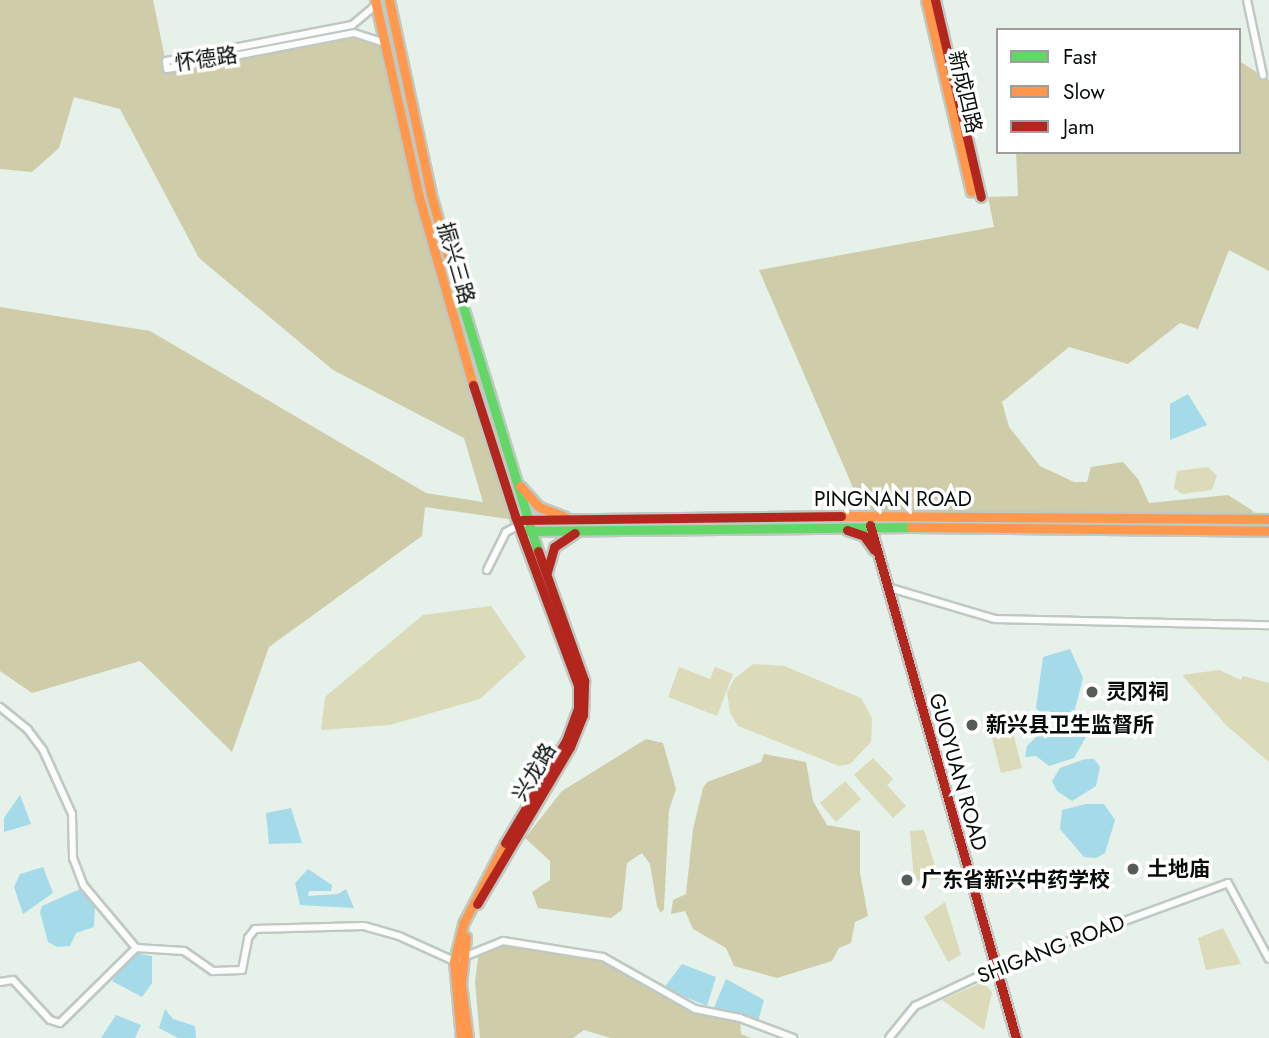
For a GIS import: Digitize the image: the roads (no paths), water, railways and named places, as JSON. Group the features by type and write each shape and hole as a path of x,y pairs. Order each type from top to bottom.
{"main road":[{"name":"振兴三路","path":"389,0 431,195 516,480 523,526"},
{"name":"新成四路","path":"926,0 971,192"},
{"name":"新成四路","path":"935,0 981,197"},
{"name":"振兴三路","path":"375,2 419,197 523,526"},
{"path":"392,80 406,77"},
{"path":"516,480 539,507 578,520 578,531 554,547 547,577"},
{"name":"PINGNAN ROAD","path":"523,526 578,520 867,516 1269,519"},
{"name":"GUOYUAN ROAD","path":"867,516 1016,1038"},
{"name":"PINGNAN ROAD","path":"523,526 578,531 870,527 1269,531"},
{"name":"兴龙路","path":"468,1038 457,959 478,901 570,747 583,715 584,680 547,577 523,526"},
{"name":"兴龙路","path":"461,1038 457,959 477,891 567,739 578,709 576,672 523,526"},
{"path":"838,528 863,536 879,558"},
{"path":"879,558 885,534 906,528"}],"street":[{"path":"1247,0 1262,75"},
{"name":"怀德路","path":"375,2 352,25 166,61 167,69 354,33 384,43"},
{"path":"486,570 506,532 523,526"},
{"path":"887,587 995,619 1269,625"},
{"path":"0,708 28,730 43,750 72,814 73,858 84,886 136,947 184,951 213,971 242,970 248,939 255,929 364,926 399,936 457,959 503,941 603,957 695,1009 740,1018 793,1038"},
{"name":"SHIGANG ROAD","path":"889,1038 915,1006 996,968 1228,883 1269,959"},
{"path":"0,982 13,980 50,1020 60,1023 136,947"}],"water":[{"path":"1188,394 1207,425 1170,440 1170,404"},
{"path":"1070,649 1083,678 1074,713 1049,721 1036,708 1043,657"},
{"path":"1075,721 1088,733 1074,758 1049,766 1036,756 1025,757 1027,746 1044,729"},
{"path":"1085,759 1094,759 1100,767 1096,786 1072,801 1057,791 1052,781 1060,768"},
{"path":"20,795 31,824 4,832 4,818"},
{"path":"1086,804 1104,804 1115,820 1105,853 1096,858 1084,857 1060,829 1062,810"},
{"path":"291,808 302,843 269,844 266,813"},
{"path":"43,867 53,893 23,914 14,887 20,874"},
{"path":"308,869 332,885 331,891 309,891 308,896 338,894 346,889 354,908 300,905 295,883"},
{"path":"80,889 95,906 94,927 76,933 70,946 57,947 48,942 40,912 42,906"},
{"path":"133,953 152,956 152,983 142,997 112,981"},
{"path":"682,964 716,977 707,1006 664,988"},
{"path":"726,979 764,1000 758,1021 713,1010"},
{"path":"165,1009 173,1019 195,1026 196,1038 178,1038 159,1028"},
{"path":"116,1015 141,1025 135,1038 101,1038"}],"place":[{"name":"灵冈祠","path":"1092,692"},
{"name":"新兴县卫生监督所","path":"972,725"},
{"name":"土地庙","path":"1133,869"},
{"name":"广东省新兴中药学校","path":"907,880"}]}
